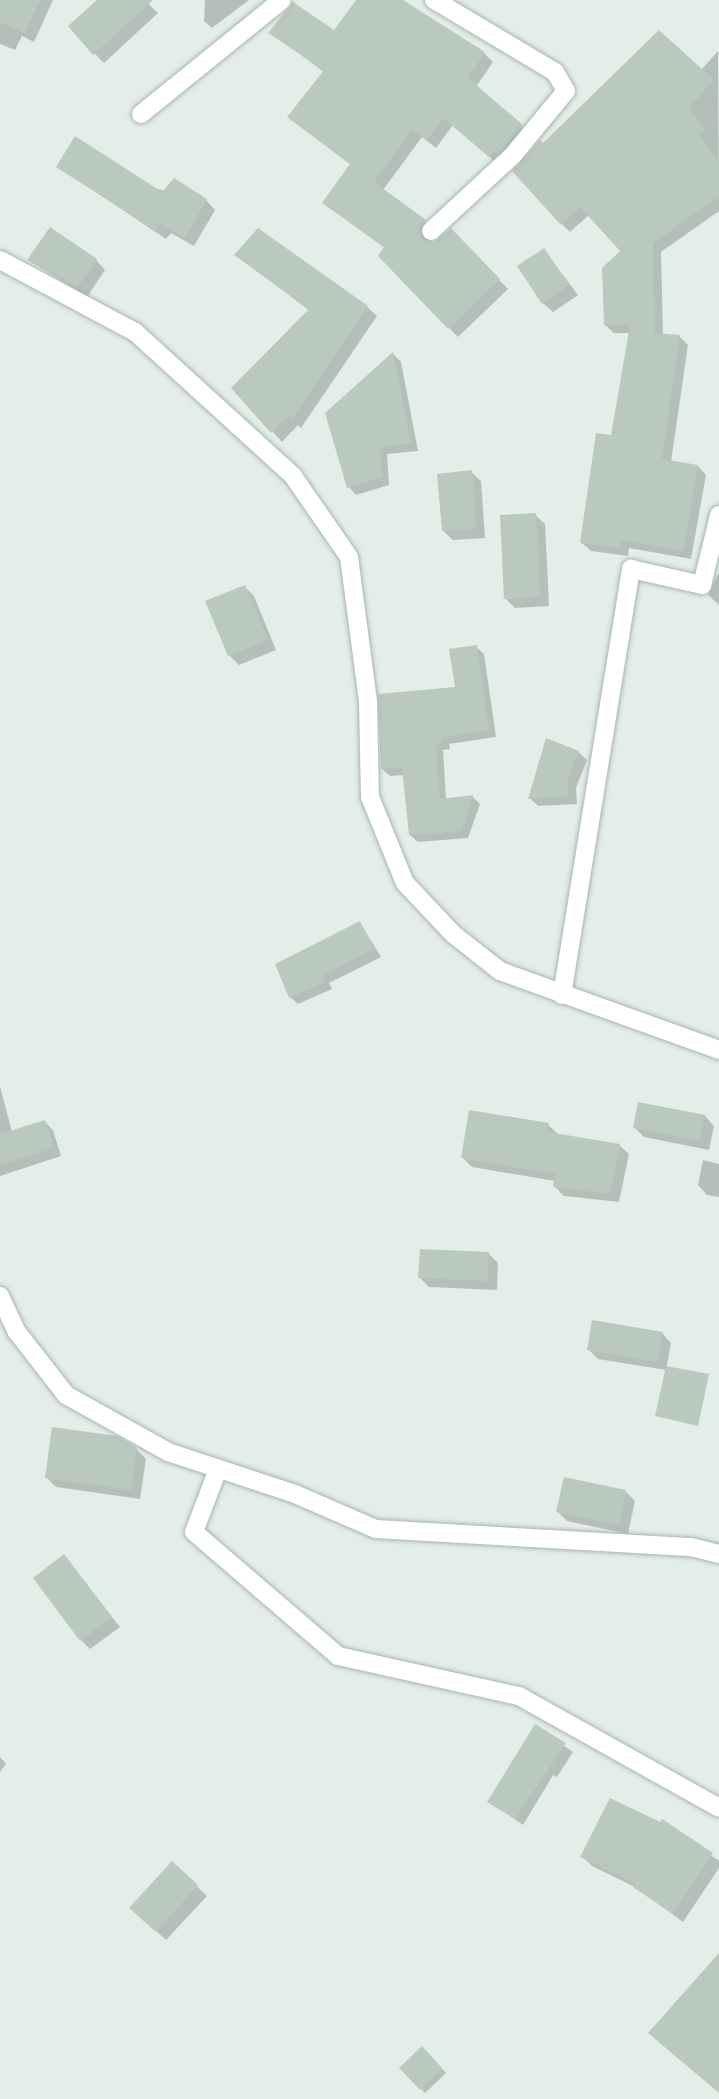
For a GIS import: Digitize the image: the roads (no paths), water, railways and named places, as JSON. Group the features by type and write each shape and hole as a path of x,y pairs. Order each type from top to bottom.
{"street":[{"path":"141,114 282,0"},
{"path":"431,231 513,155 566,91 555,72 435,0"},
{"path":"0,260 135,332 293,477 349,557 368,702 370,797 405,882 453,934 500,971 719,1050"},
{"path":"562,995 631,569 702,585 719,515"},
{"path":"0,1296 17,1332 66,1395 168,1452 295,1494 376,1529 691,1547 719,1554"},
{"path":"218,1469 194,1532 338,1656 519,1696 719,1808"}]}
